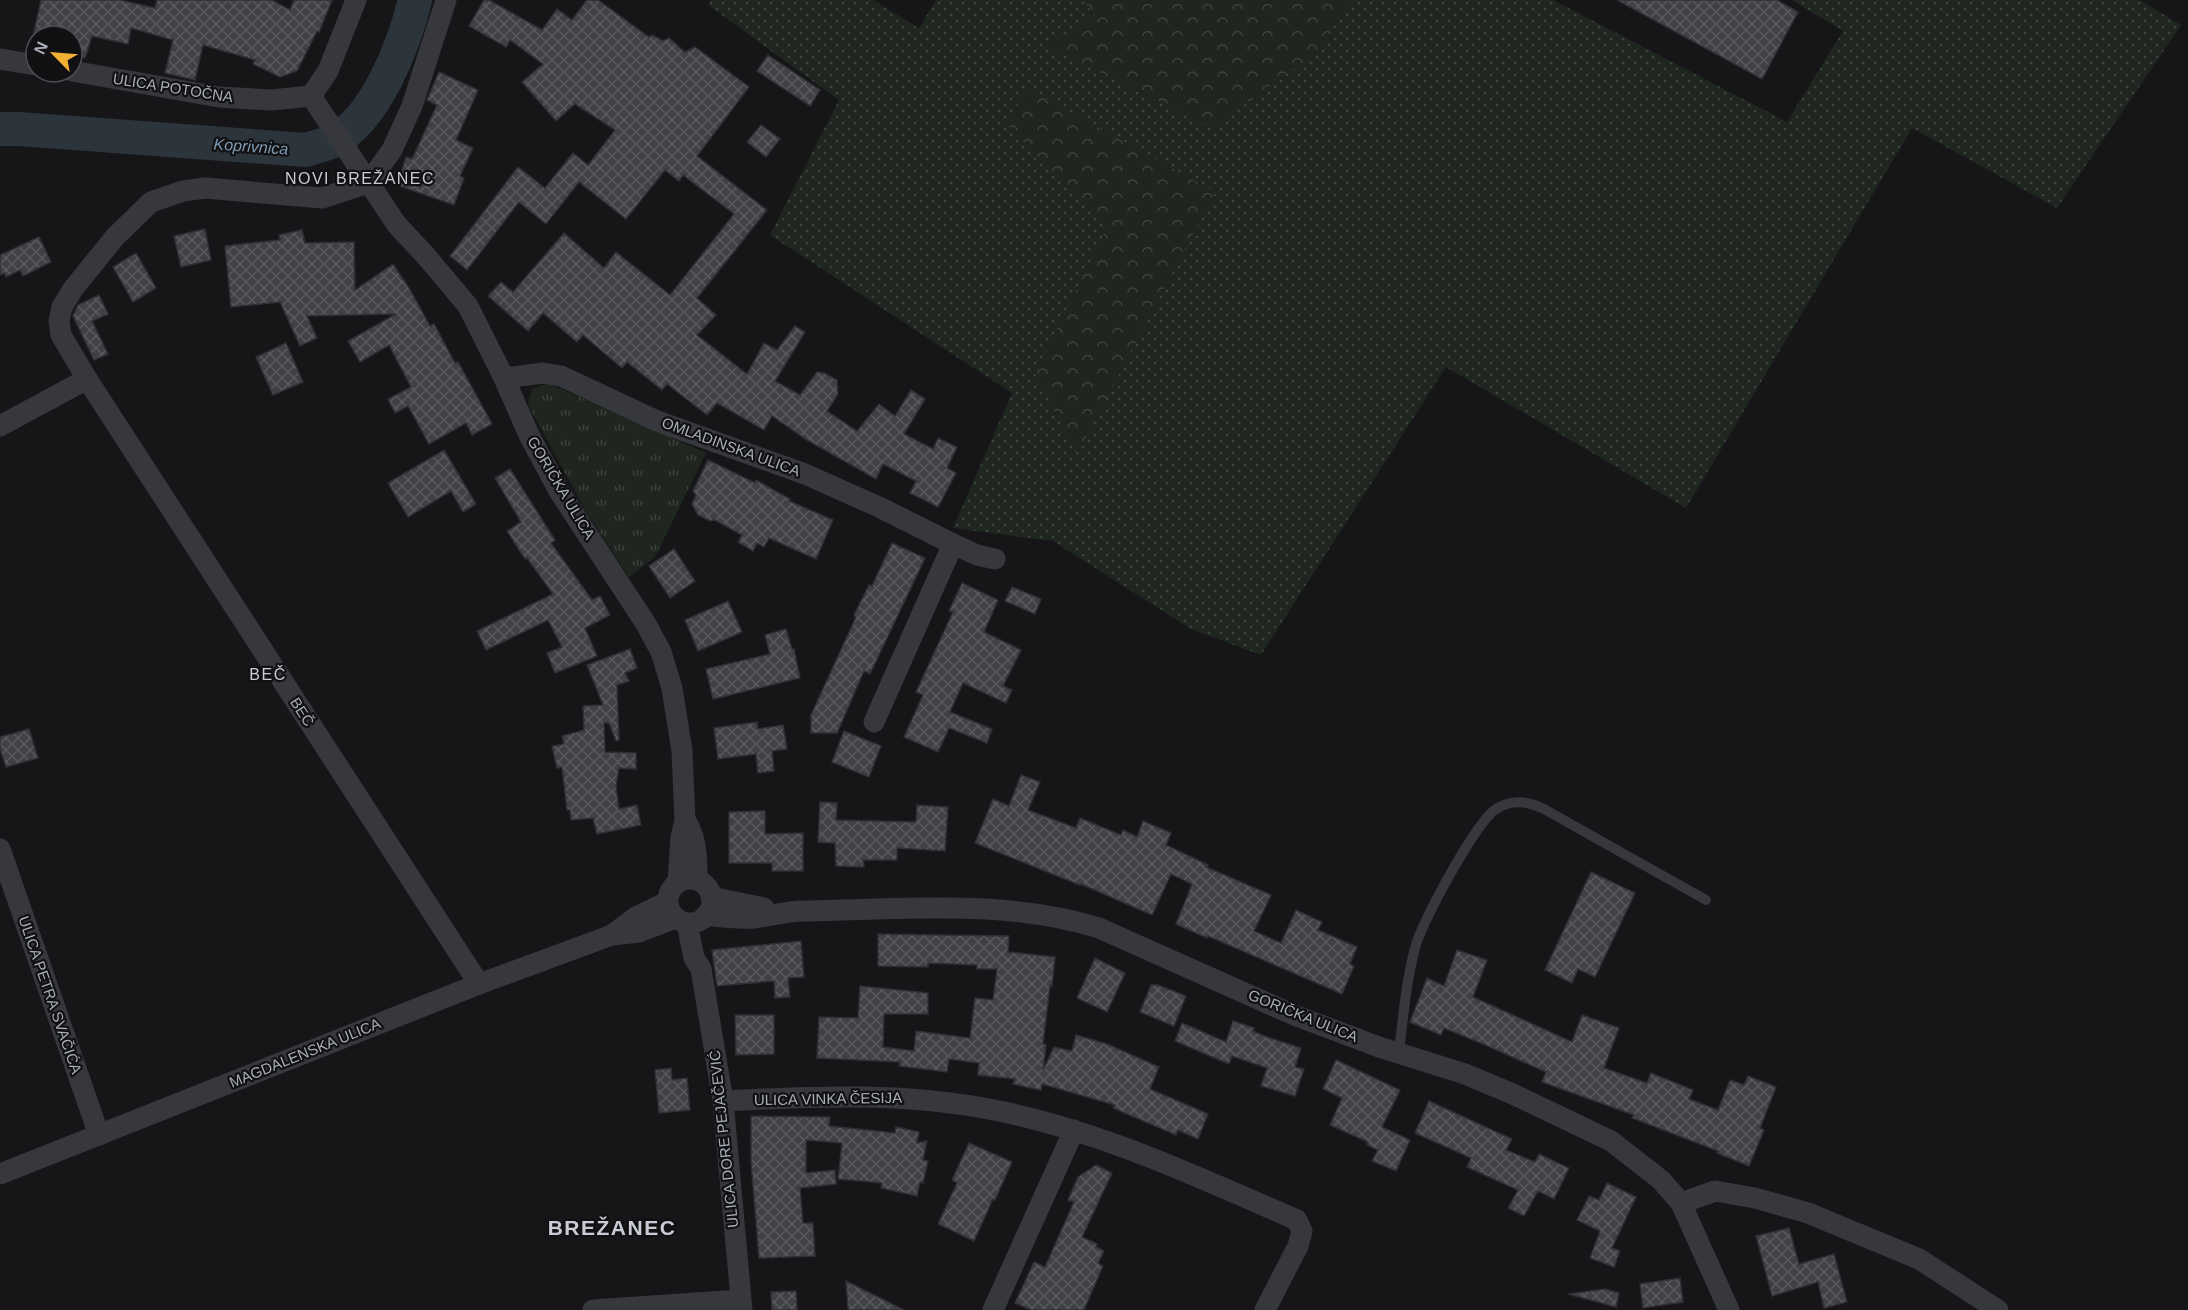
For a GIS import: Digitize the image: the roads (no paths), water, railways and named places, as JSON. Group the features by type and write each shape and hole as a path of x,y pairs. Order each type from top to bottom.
{"street":[{"path":"315,102 356,0"},
{"path":"0,426 87,379 61,335 59,321 62,307 86,271 151,202 183,191 206,188 322,198 368,183 392,150 412,106 446,0"},
{"path":"0,60 24,63"},
{"name":"ULICA POTOČNA","path":"84,73 219,98 315,102"},
{"name":"GORIČKA ULICA","path":"315,102 397,225 468,306 529,435 559,491 646,624 661,652 672,688 682,751 686,821 681,837 687,881"},
{"name":"OMLADINSKA ULICA","path":"504,378 543,373 561,375 657,421 805,474 977,555 995,559"},
{"name":"BEČ","path":"87,379 479,984"},
{"path":"874,722 954,544"},
{"name":"ULICA PETRA SVAČIĆA","path":"1,853 99,1135"},
{"path":"687,881 706,886 691,913 670,891 687,881"},
{"name":"GORIČKA ULICA","path":"691,913 978,908 1025,912 1078,921 1126,939 1294,1015 1465,1074 1515,1095 1611,1142 1660,1180 1680,1203 1729,1310"},
{"name":"MAGDALENSKA ULICA","path":"0,1174 479,984 612,935 636,916 691,913"},
{"name":"ULICA DORE PEJAČEVIĆ","path":"691,913 705,955 701,969 723,1101 741,1305"},
{"name":"ULICA VINKA ČESIJA","path":"723,1101 812,1097 906,1098 997,1110 1074,1130 1190,1174 1297,1220 1302,1231 1298,1246 1266,1310"},
{"path":"993,1310 1074,1130"},
{"path":"1680,1203 1715,1191 1755,1198 1808,1213 1919,1259 1998,1310"},
{"path":"592,1310 741,1305"}],"lane":[{"path":"1399,1053 1415,948 1422,929 1463,852 1480,826 1494,810 1506,804 1529,802 1544,809 1706,900"}],"waterway":[{"name":"Koprivnica","path":"0,129 306,150 323,145 348,130 375,99 396,59 415,0"}],"district":[{"name":"NOVI BREŽANEC","path":"360,178"},
{"name":"BEČ","path":"268,674"},
{"name":"BREŽANEC","path":"612,1228"}]}
